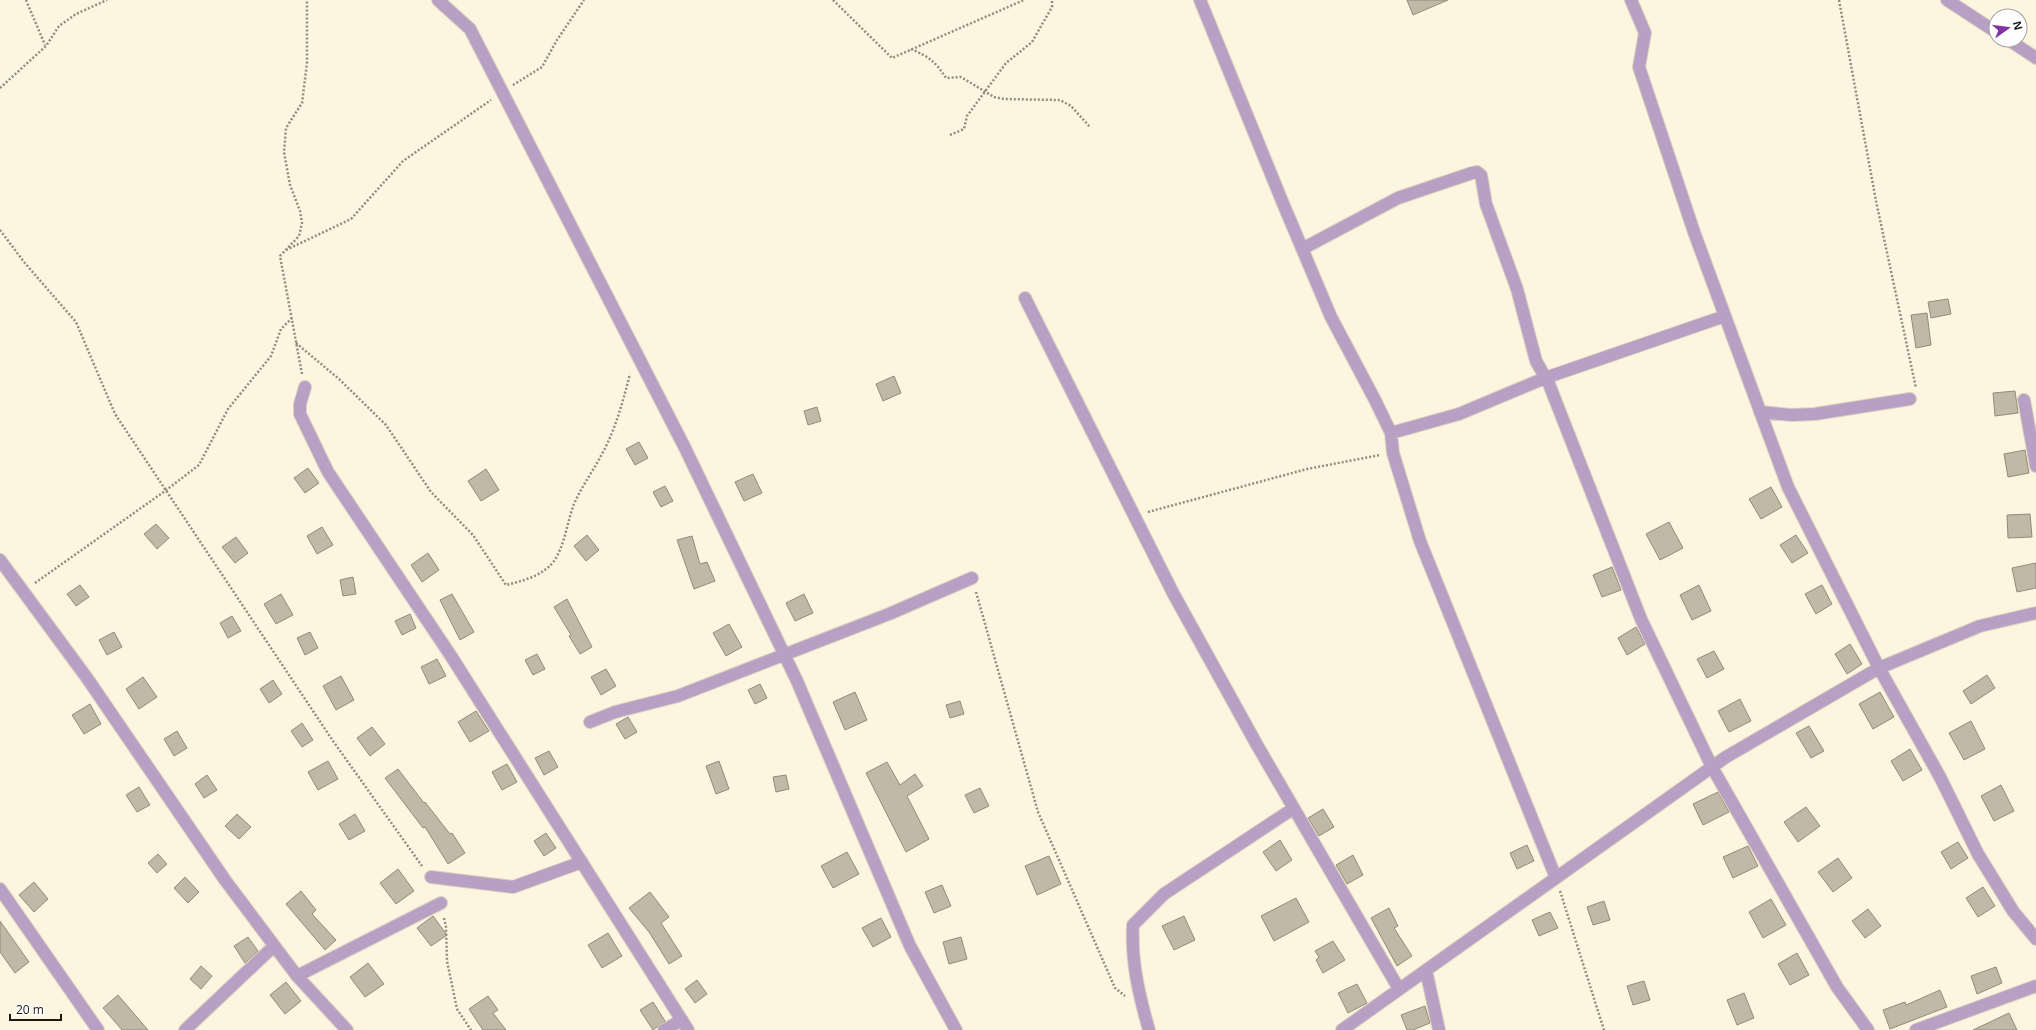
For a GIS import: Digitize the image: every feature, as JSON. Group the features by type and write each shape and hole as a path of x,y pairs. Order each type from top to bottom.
{"street":[{"path":"438,0 470,29 685,448 785,656 910,946 956,1030"},
{"path":"1200,0 1331,317 1391,433 1393,453 1420,541 1556,878"},
{"path":"1631,0 1645,33 1639,67 1694,232 1788,487 1879,668 1940,777 1978,854 2013,911 2036,939"},
{"path":"1947,0 1988,27"},
{"path":"2020,48 2036,58"},
{"path":"1302,249 1398,198 1477,172 1481,176 1486,204 1517,289 1536,360 1545,378 1640,619 1712,767 1837,987 1868,1030"},
{"path":"1025,298 1173,593 1294,808 1399,989"},
{"path":"1391,433 1459,414 1545,378 1724,316"},
{"path":"305,387 300,404 300,414 328,472 452,656 685,1025 664,1030"},
{"path":"1760,412 1792,415 1815,414 1910,399"},
{"path":"2024,400 2036,466"},
{"path":"0,560 87,678 225,880 297,976 347,1030"},
{"path":"590,722 615,712 678,696 785,656 889,614 972,578"},
{"path":"1342,1030 1712,767 1879,668 1980,626 2036,613"},
{"path":"1149,1030 1136,984 1132,944 1133,925 1164,894 1294,808"},
{"path":"431,877 513,887 582,862"},
{"path":"0,888 98,1030"},
{"path":"297,976 440,903"},
{"path":"185,1030 274,946"},
{"path":"1426,970 1439,1030"},
{"path":"1916,1030 2036,986"}],"path":[{"path":"26,0 46,46"},
{"path":"0,88 46,46 59,26 76,14 107,0"},
{"path":"305,387 280,256 284,250 299,236 302,223 300,211 290,185 284,152 286,128 302,103 307,63 307,0"},
{"path":"284,250 351,219 403,161 502,92 542,67 557,40 584,0"},
{"path":"833,0 892,58 1024,0"},
{"path":"950,135 964,129 967,116 1006,63 1032,42 1052,7 1052,0"},
{"path":"1839,0 1876,201 1916,379 1916,390 1910,399"},
{"path":"911,49 926,55 936,63 946,78 961,77 994,97 1004,99 1060,100 1071,106 1090,127"},
{"path":"0,230 24,262 76,322 115,414 333,741 431,877"},
{"path":"23,591 165,491 199,465 228,409 271,356 281,328 292,318"},
{"path":"296,343 339,379 386,425 431,492 473,535 506,585 530,580 553,562 562,544 569,517 582,487 602,454 618,419 636,352"},
{"path":"1134,516 1307,468 1393,453"},
{"path":"972,578 1038,812 1115,988 1144,1012"},
{"path":"1556,878 1604,1030"},
{"path":"440,903 446,927 447,961 457,1009 471,1030"}],"building":[{"path":"1407,0 1448,0 1413,15"},
{"path":"1948,299 1951,314 1931,318 1928,302"},
{"path":"1927,313 1931,345 1916,348 1911,315"},
{"path":"894,376 901,393 883,401 876,384"},
{"path":"2015,391 2018,413 1995,416 1993,393"},
{"path":"817,407 821,421 808,425 804,411"},
{"path":"639,442 648,458 635,465 626,449"},
{"path":"2025,450 2029,473 2008,477 2004,454"},
{"path":"308,468 319,483 305,493 294,478"},
{"path":"486,469 499,490 481,501 468,481"},
{"path":"753,474 762,493 744,501 735,482"},
{"path":"665,486 673,501 661,507 653,492"},
{"path":"1771,487 1782,507 1761,519 1749,499"},
{"path":"2030,514 2032,537 2008,538 2007,515"},
{"path":"1669,522 1683,548 1660,560 1646,534"},
{"path":"156,524 169,538 157,549 144,534"},
{"path":"322,527 333,545 317,554 307,536"},
{"path":"587,535 599,550 586,561 574,546"},
{"path":"1796,535 1808,553 1792,563 1780,545"},
{"path":"692,536 700,564 707,562 715,581 694,589 677,540"},
{"path":"236,537 248,553 235,563 222,547"},
{"path":"428,553 439,570 422,582 411,565"},
{"path":"2036,563 2036,588 2017,592 2012,568"},
{"path":"1612,567 1621,590 1602,597 1593,575"},
{"path":"353,577 356,594 343,596 340,580"},
{"path":"80,585 89,597 76,606 67,594"},
{"path":"1699,585 1711,611 1692,620 1680,595"},
{"path":"1822,585 1832,604 1816,614 1805,594"},
{"path":"281,594 293,615 276,624 264,604"},
{"path":"452,594 474,632 460,640 440,600"},
{"path":"804,594 813,613 795,621 786,603"},
{"path":"567,599 592,647 580,654 569,636 571,635 554,607"},
{"path":"410,614 416,628 402,635 395,621"},
{"path":"232,616 241,631 228,638 220,623"},
{"path":"729,624 742,647 726,656 713,633"},
{"path":"1636,627 1645,644 1627,655 1618,638"},
{"path":"114,632 122,647 107,655 99,640"},
{"path":"310,632 318,648 305,655 297,638"},
{"path":"1850,644 1862,664 1847,674 1835,654"},
{"path":"1714,651 1724,669 1707,678 1697,659"},
{"path":"537,654 545,669 533,675 525,660"},
{"path":"437,659 446,676 429,684 421,667"},
{"path":"606,669 616,686 601,695 591,677"},
{"path":"1987,675 1995,688 1971,704 1963,691"},
{"path":"341,676 354,700 336,710 323,686"},
{"path":"143,677 157,697 139,709 126,689"},
{"path":"273,680 282,694 269,703 260,689"},
{"path":"760,684 767,698 755,704 748,690"},
{"path":"855,692 867,720 845,730 833,702"},
{"path":"1880,692 1894,717 1873,729 1859,704"},
{"path":"1740,699 1751,721 1729,732 1718,711"},
{"path":"960,701 964,714 950,718 946,705"},
{"path":"90,704 101,724 84,734 72,715"},
{"path":"476,711 489,731 470,742 458,722"},
{"path":"628,717 637,732 625,739 616,724"},
{"path":"1971,721 1985,749 1964,760 1949,733"},
{"path":"302,723 313,740 302,747 291,731"},
{"path":"1809,726 1824,751 1811,758 1796,733"},
{"path":"372,727 385,744 370,756 357,738"},
{"path":"177,731 187,748 174,756 164,739"},
{"path":"1910,749 1922,770 1903,781 1891,761"},
{"path":"549,751 558,767 544,775 535,758"},
{"path":"328,761 338,779 318,790 308,772"},
{"path":"719,761 729,789 716,794 706,766"},
{"path":"887,762 900,785 915,774 923,786 907,796 929,839 906,852 866,773"},
{"path":"507,764 517,782 502,790 492,772"},
{"path":"398,769 450,834 452,833 465,853 448,864 425,827 423,828 385,778"},
{"path":"207,775 217,790 204,798 195,784"},
{"path":"786,775 789,789 776,792 773,777"},
{"path":"2001,785 2014,811 1994,821 1981,796"},
{"path":"139,787 150,805 137,812 126,795"},
{"path":"980,788 989,806 974,813 965,795"},
{"path":"1718,792 1729,812 1703,825 1693,804"},
{"path":"1806,807 1820,826 1798,842 1784,822"},
{"path":"1323,809 1334,827 1319,836 1308,818"},
{"path":"237,814 251,827 239,839 225,826"},
{"path":"355,814 365,831 349,840 339,824"},
{"path":"546,833 556,848 544,856 534,841"},
{"path":"1280,840 1292,860 1276,871 1263,852"},
{"path":"1958,842 1968,858 1951,869 1941,852"},
{"path":"1527,845 1534,861 1517,869 1510,853"},
{"path":"1748,846 1758,866 1733,878 1723,857"},
{"path":"847,852 859,874 833,888 821,866"},
{"path":"158,854 167,864 157,873 148,863"},
{"path":"1353,855 1363,875 1347,884 1336,865"},
{"path":"1049,856 1061,884 1037,895 1025,866"},
{"path":"1838,858 1852,878 1833,892 1818,872"},
{"path":"398,869 414,891 396,904 380,883"},
{"path":"185,877 199,892 188,903 174,888"},
{"path":"34,882 48,899 34,912 19,895"},
{"path":"942,885 951,906 934,913 925,892"},
{"path":"1983,887 1995,906 1978,917 1966,898"},
{"path":"301,891 316,910 312,914 336,940 325,950 286,904"},
{"path":"650,892 669,917 661,923 682,956 669,964 649,932 629,908"},
{"path":"1296,898 1309,922 1274,941 1261,916"},
{"path":"1771,899 1786,925 1763,938 1749,912"},
{"path":"1604,901 1610,920 1593,925 1587,907"},
{"path":"1389,908 1398,926 1394,928 1412,956 1397,966 1371,918"},
{"path":"1868,909 1881,926 1865,938 1852,921"},
{"path":"1550,912 1558,928 1539,936 1532,920"},
{"path":"433,916 447,935 431,946 417,928"},
{"path":"1184,916 1195,940 1174,950 1162,926"},
{"path":"881,918 891,937 873,947 862,928"},
{"path":"0,921 29,962 15,973 0,952"},
{"path":"608,933 622,956 602,968 588,945"},
{"path":"248,937 258,951 245,963 234,946"},
{"path":"961,937 967,959 949,964 943,942"},
{"path":"1333,941 1345,960 1323,973 1316,960 1319,957 1315,951"},
{"path":"1797,953 1809,975 1790,985 1778,964"},
{"path":"368,963 384,984 365,997 350,977"},
{"path":"201,966 212,976 201,989 190,979"},
{"path":"1996,967 2002,983 1977,994 1971,976"},
{"path":"697,980 707,994 695,1003 685,989"},
{"path":"1644,981 1650,1000 1633,1005 1627,986"},
{"path":"286,982 301,1001 285,1014 270,995"},
{"path":"1357,984 1367,1003 1348,1013 1338,993"},
{"path":"1940,990 1947,1007 1890,1029 1883,1010 1905,1002 1906,1005"},
{"path":"1744,993 1754,1018 1737,1025 1727,1000"},
{"path":"118,995 148,1030 122,1030 103,1008"},
{"path":"488,996 498,1010 493,1013 506,1030 483,1030 469,1009"},
{"path":"653,1002 665,1021 653,1030 640,1010"},
{"path":"1425,1006 1430,1023 1413,1030 1407,1030 1401,1015"},
{"path":"2009,1013 2017,1030 1973,1030"}]}
